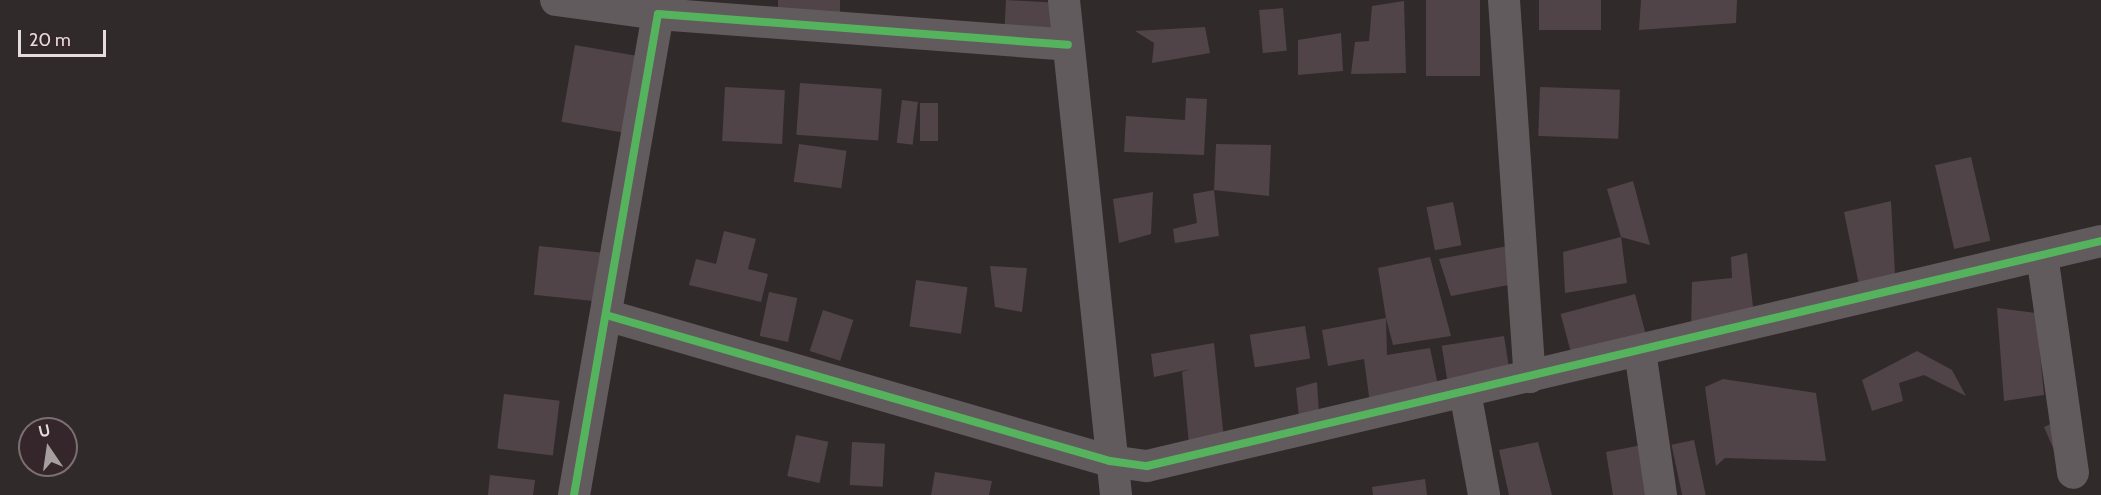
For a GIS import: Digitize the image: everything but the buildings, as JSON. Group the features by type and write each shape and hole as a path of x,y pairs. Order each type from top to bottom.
{"street":[{"path":"556,0 659,7 1068,45"},
{"path":"1064,0 1110,461 1116,495"},
{"path":"1504,0 1530,377"},
{"path":"574,495 659,7"},
{"path":"606,315 1110,461 1147,466 2101,241"},
{"path":"2042,255 2073,473"},
{"path":"1640,351 1661,495"},
{"path":"1465,392 1484,495"}],"cycle path":[{"path":"574,495 658,14 1068,45"},
{"path":"606,315 1110,461 1147,466 2101,241"}]}
